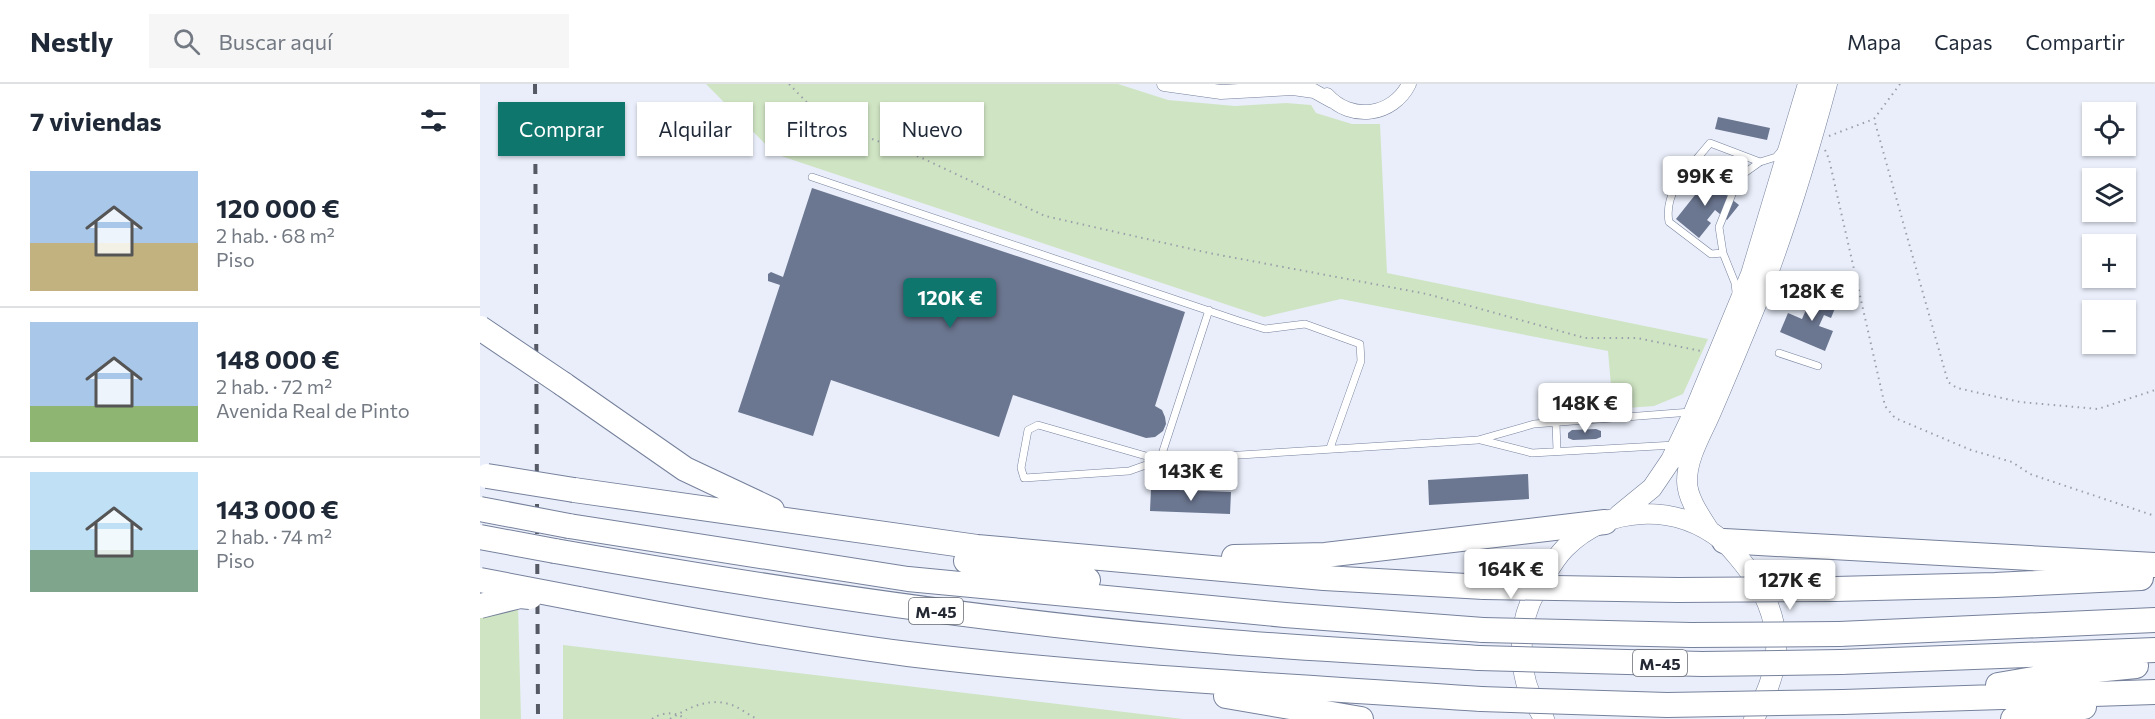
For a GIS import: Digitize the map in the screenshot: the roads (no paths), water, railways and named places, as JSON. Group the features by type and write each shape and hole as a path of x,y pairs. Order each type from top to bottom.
{"highway":[{"path":"480,328 685,469 800,521"},
{"path":"483,476 977,547 1324,578 1484,586 1678,590 1995,585 2155,577"},
{"path":"585,491 612,500 1163,592 1192,605"},
{"name":"M-45","path":"480,509 569,526 908,579 1285,615 1483,630 1691,635 1839,634 2155,620"},
{"path":"1117,560 1325,555 1609,521"},
{"path":"1717,536 2155,565"},
{"name":"M-45","path":"480,537 701,577 919,609 1172,637 1479,658 1702,664 1841,662 2155,650"},
{"path":"480,580 690,621 908,654 1109,673 1480,699 1667,705 1907,701 2155,693"},
{"path":"480,606 520,596 579,599"},
{"path":"1907,701 2075,672 2155,664"},
{"path":"1109,673 1159,686 1361,719"},
{"path":"2013,719 2155,693"}],"main road":[{"path":"1544,719 1526,683 1521,646 1528,607 1550,567 1563,550 1582,534 1609,521 1652,488 1678,445 1751,274 1808,84"},
{"path":"1754,719 1772,682 1777,649 1772,612 1756,578 1717,536 1692,500 1687,480 1691,458 1758,300 1818,134 1827,84"},
{"path":"1609,521 1642,513 1664,514 1685,519 1717,536"}],"street":[{"path":"1164,84 1221,92 1293,88 1314,91 1342,107 1354,112 1366,113 1379,111 1392,105 1410,84"},
{"path":"1320,84 1332,100"}],"lane":[{"path":"1738,308 1736,283 1723,253 1719,227 1739,177 1760,162 1776,157 1791,141"},
{"path":"1723,253 1711,254 1669,222 1667,209 1672,191 1710,143 1760,162"},
{"path":"812,177 1265,328 1305,324 1360,344 1361,361 1330,448"},
{"path":"1160,460 1209,310"},
{"path":"1779,353 1818,366"},
{"path":"1160,460 1038,425 1028,430 1021,468 1024,478 1129,471 1160,460 1479,440 1534,424 1694,412"},
{"path":"1556,423 1557,451"},
{"path":"1479,440 1532,453 1678,445"}],"railway":[{"path":"535,84 538,719"}]}
